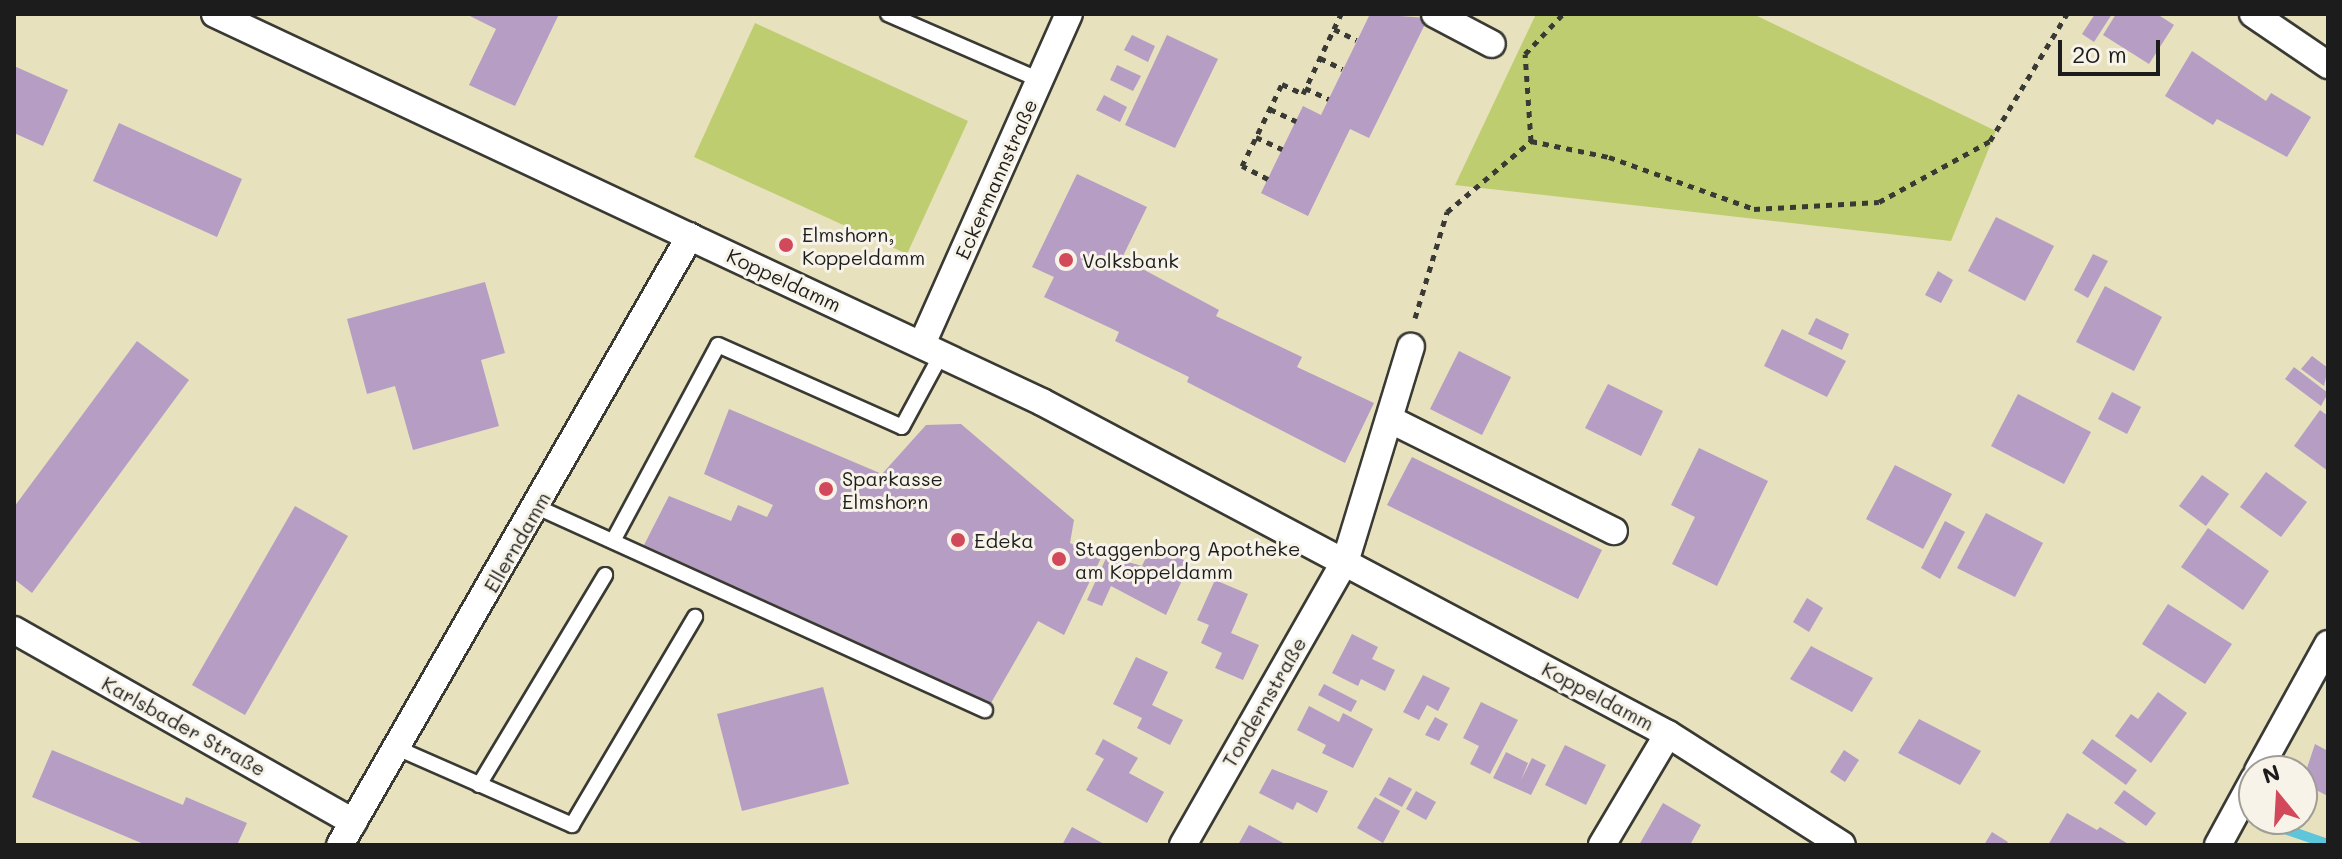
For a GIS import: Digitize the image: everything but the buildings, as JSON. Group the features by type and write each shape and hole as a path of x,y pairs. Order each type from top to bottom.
{"street":[{"name":"Koppeldamm","path":"215,14 932,350 1346,559 1668,734 1842,845"},
{"name":"Eckermannstraße","path":"932,350 1069,14"},
{"path":"1435,14 1492,44"},
{"path":"2253,14 2328,65"},
{"name":"Ellerndamm","path":"347,834 399,749 690,236"},
{"path":"1346,559 1411,347"},
{"path":"1391,420 1614,531"},
{"name":"Tondernstraße","path":"1183,845 1346,559"},
{"name":"Karlsbader Straße","path":"14,630 347,834"},
{"path":"2267,755 2328,644"},
{"path":"1602,845 1668,734"},
{"path":"2218,845 2238,808"}],"lane":[{"path":"888,14 1040,80"},
{"path":"613,541 718,345 902,427 932,350"},
{"path":"537,507 985,710"},
{"path":"479,785 605,575"},
{"path":"399,749 572,825 695,617"}],"path":[{"path":"1268,179 1242,166 1282,84 1303,94 1341,14"},
{"path":"1531,141 1525,54 1563,14"},
{"path":"1531,141 1609,157 1754,209 1879,202 1990,141 2067,14"},
{"path":"1334,29 1357,40"},
{"path":"1320,58 1343,69"},
{"path":"1305,88 1329,99"},
{"path":"1270,109 1296,121"},
{"path":"1256,137 1282,149"},
{"path":"1411,347 1417,302 1447,212 1531,141"}],"green space":[{"path":"1536,14 1753,14 1996,131 1951,241 1455,185"},
{"path":"755,23 968,121 907,254 694,157"}],"waterway":[{"path":"2302,835 2328,844"}],"place":[{"name":"Elmshorn, Koppeldamm","path":"786,245"},
{"name":"Volksbank","path":"1066,260"},
{"name":"Sparkasse Elmshorn","path":"826,489"},
{"name":"Edeka","path":"958,540"},
{"name":"Staggenborg Apotheke am Koppeldamm","path":"1059,559"}]}
